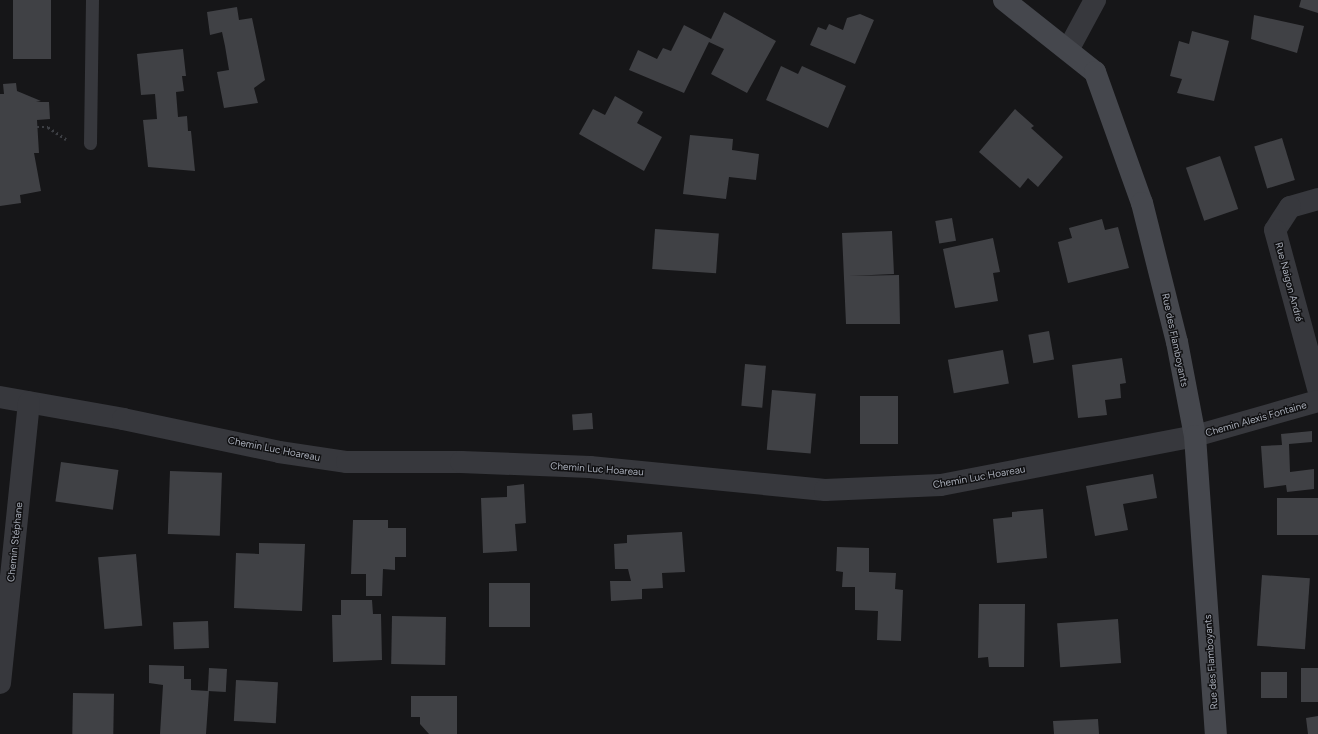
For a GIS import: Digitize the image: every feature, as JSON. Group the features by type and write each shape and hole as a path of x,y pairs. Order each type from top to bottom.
{"main road":[{"name":"Rue des Flamboyants","path":"1004,0 1095,72 1142,204 1177,342 1194,436 1216,734"}],"street":[{"path":"1068,50 1095,0"},
{"name":"Rue Naigon André","path":"1318,199 1290,207 1275,230 1318,388"},
{"name":"Chemin Luc Hoareau","path":"0,397 123,418 279,452 347,462 461,462 590,467 825,490 940,485 1194,436"},
{"name":"Chemin Alexis Fontaine","path":"1194,436 1318,401"},
{"name":"Chemin Stéphane","path":"0,683 29,402"}],"lane":[{"path":"90,143 92,0"}],"path":[{"path":"38,127 48,127 66,139"}],"building":[{"path":"13,0 51,0 51,59 13,59"},
{"path":"1301,0 1318,0 1318,13 1299,7"},
{"path":"237,7 239,20 252,18 265,80 254,88 258,103 224,108 217,72 229,70 225,46 222,32 210,35 207,12"},
{"path":"724,12 776,41 747,93 711,74 724,49 709,42 684,93 629,70 638,50 657,59 663,48 671,51 684,25 711,39"},
{"path":"860,14 874,20 855,64 810,45 818,27 826,30 829,24 843,30 847,18"},
{"path":"1254,15 1304,26 1297,53 1251,39"},
{"path":"1192,31 1229,41 1214,101 1177,93 1182,79 1170,76 1179,41 1189,44"},
{"path":"183,49 186,76 182,76 184,91 176,92 178,117 187,116 188,131 191,131 195,171 148,167 143,120 157,119 155,94 141,95 137,54"},
{"path":"781,66 798,74 802,66 846,86 828,128 766,100"},
{"path":"16,83 17,91 41,101 36,102 49,102 50,119 37,120 39,153 34,153 41,191 20,195 21,203 0,206 0,94 4,94 3,84"},
{"path":"615,96 643,112 637,123 662,137 644,171 579,134 593,109 605,115"},
{"path":"1015,109 1034,126 1031,128 1063,157 1038,187 1028,178 1020,188 979,152"},
{"path":"690,135 733,139 732,150 759,154 756,180 729,177 726,199 683,194"},
{"path":"1282,138 1295,180 1267,189 1254,146"},
{"path":"1220,156 1238,209 1204,221 1186,168"},
{"path":"952,218 956,241 939,244 935,221"},
{"path":"1102,219 1105,230 1118,227 1129,268 1068,283 1058,242 1072,238 1069,228"},
{"path":"655,229 719,233 716,273 652,269"},
{"path":"892,231 894,274 849,276 899,275 900,324 846,324 842,233"},
{"path":"993,238 1000,272 993,273 998,301 955,308 943,249"},
{"path":"1049,331 1054,360 1033,363 1028,335"},
{"path":"1003,350 1009,383 954,393 948,360"},
{"path":"1122,358 1126,383 1120,384 1121,398 1105,400 1107,415 1078,418 1072,365"},
{"path":"745,364 766,366 762,408 741,406"},
{"path":"772,390 816,394 811,454 767,450"},
{"path":"860,396 898,396 898,444 860,444"},
{"path":"592,413 593,429 573,430 572,414"},
{"path":"1312,431 1312,442 1289,444 1290,472 1314,469 1314,489 1287,492 1286,485 1264,488 1261,446 1282,445 1281,434"},
{"path":"61,462 118,470 113,510 55,502"},
{"path":"170,471 222,473 220,536 168,534"},
{"path":"1153,474 1157,498 1123,504 1128,530 1095,536 1086,486"},
{"path":"524,484 526,523 515,524 517,551 483,553 481,498 507,497 507,486"},
{"path":"1277,498 1318,498 1318,535 1277,535"},
{"path":"1043,509 1047,558 997,563 993,519 1012,517 1012,512"},
{"path":"353,520 388,520 388,528 406,528 406,557 395,557 395,570 383,569 382,596 366,596 366,574 351,574"},
{"path":"682,532 685,572 662,573 663,588 642,589 642,599 611,601 610,581 631,581 628,569 615,569 614,544 627,543 627,535"},
{"path":"259,543 305,544 302,611 234,608 236,553 259,554"},
{"path":"837,547 869,548 869,572 896,573 895,589 903,590 901,641 877,640 878,611 855,610 855,587 842,587 843,572 836,571"},
{"path":"136,554 142,626 104,629 98,557"},
{"path":"1262,575 1310,578 1305,649 1257,646"},
{"path":"489,583 530,583 530,627 489,627"},
{"path":"341,600 372,600 373,614 381,614 382,660 333,662 332,615 341,615"},
{"path":"979,604 1025,604 1024,667 989,667 988,657 978,658"},
{"path":"392,616 446,617 445,665 391,664"},
{"path":"1118,619 1121,663 1060,667 1057,623"},
{"path":"208,621 209,648 174,649 173,622"},
{"path":"149,665 184,666 184,679 191,679 191,690 209,691 206,734 160,734 163,685 149,683"},
{"path":"209,668 227,669 226,692 208,691"},
{"path":"1301,668 1318,668 1318,702 1301,702"},
{"path":"1261,672 1287,672 1287,698 1261,698"},
{"path":"236,680 278,682 276,723 234,721"},
{"path":"73,693 114,694 113,734 72,734"},
{"path":"411,696 457,696 457,734 429,734 420,724 420,717 411,717"},
{"path":"1318,716 1318,734 1308,734 1306,718"},
{"path":"1098,719 1099,734 1054,734 1053,721"}]}
